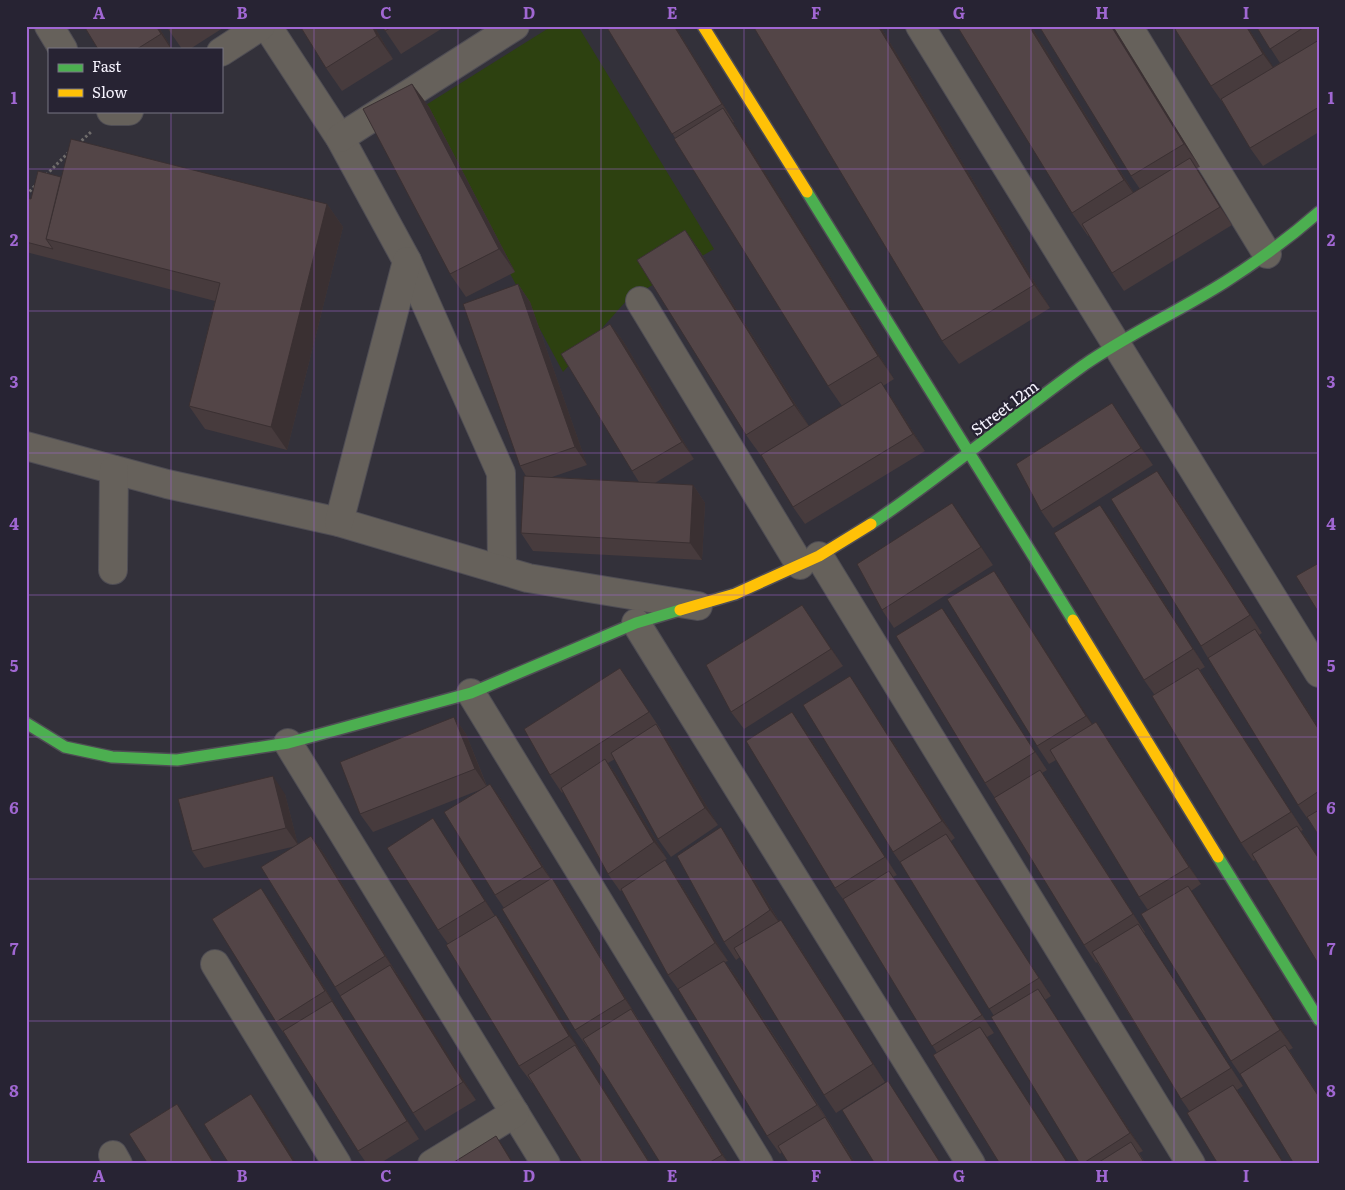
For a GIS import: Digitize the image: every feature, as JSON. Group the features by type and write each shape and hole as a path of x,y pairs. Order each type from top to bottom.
{"street":[{"path":"49,26 62,48"},
{"path":"222,51 261,26"},
{"path":"267,26 340,138 407,261 501,473 502,570"},
{"path":"702,26 970,453 1319,1020"},
{"path":"920,26 1118,344 1319,673"},
{"path":"1128,26 1267,254"},
{"path":"340,138 499,30"},
{"name":"Street 12m","path":"26,724 65,746 112,757 177,760 288,743 471,693 636,624 735,594 809,560 920,491 1085,365 1154,321 1224,282 1267,254 1286,241 1319,212"},
{"path":"339,522 407,261"},
{"path":"640,301 809,560 1191,1164"},
{"path":"26,446 167,484 339,522 528,578 698,606"},
{"path":"113,570 114,470"},
{"path":"636,624 971,1164"},
{"path":"471,693 759,1164"},
{"path":"288,743 546,1164"},
{"path":"215,964 337,1164"},
{"path":"432,1164 515,1114"}],"path":[{"path":"77,145 110,112"},
{"path":"43,178 70,152"},
{"path":"26,195 38,184"}],"green space":[{"path":"552,26 578,26 714,249 627,300 563,372 421,108"}],"building":[{"path":"84,26 156,26 161,34 139,48 97,48"},
{"path":"300,26 372,26 377,36 326,68"},
{"path":"382,26 393,26 385,31"},
{"path":"606,26 674,26 722,104 672,134"},
{"path":"753,26 878,26 1034,285 942,341"},
{"path":"957,26 1029,26 1124,180 1072,213"},
{"path":"1039,26 1111,26 1184,144 1131,176"},
{"path":"1173,26 1246,26 1263,54 1211,86"},
{"path":"1256,26 1306,26 1270,49"},
{"path":"1319,40 1319,107 1250,148 1221,99"},
{"path":"412,84 499,249 450,274 363,109"},
{"path":"723,108 878,356 828,386 674,139"},
{"path":"71,139 327,204 271,427 189,406 220,283 46,239"},
{"path":"1190,158 1220,207 1112,273 1082,224"},
{"path":"38,171 61,177 46,239 53,249 26,242 26,198 31,199"},
{"path":"685,230 794,405 746,435 637,260"},
{"path":"518,284 575,447 520,466 463,304"},
{"path":"610,324 682,442 632,471 561,354"},
{"path":"881,382 913,434 793,507 761,455"},
{"path":"1112,403 1141,448 1041,511 1016,464"},
{"path":"1157,471 1250,615 1201,646 1111,499"},
{"path":"524,476 693,485 690,543 521,533"},
{"path":"952,503 981,547 882,610 857,564"},
{"path":"1100,505 1193,649 1144,680 1054,533"},
{"path":"1319,563 1319,613 1296,576"},
{"path":"994,571 1086,716 1037,746 947,599"},
{"path":"802,605 831,649 731,712 706,665"},
{"path":"942,608 1035,752 985,783 896,636"},
{"path":"1255,629 1319,730 1319,791 1298,805 1208,658"},
{"path":"620,668 649,712 550,775 524,729"},
{"path":"1198,668 1291,812 1241,843 1152,696"},
{"path":"850,676 942,821 893,852 803,705"},
{"path":"792,712 885,857 835,888 746,741"},
{"path":"454,717 475,769 360,814 340,762"},
{"path":"1096,722 1189,867 1139,897 1050,750"},
{"path":"656,724 705,808 658,839 611,753"},
{"path":"605,759 654,842 608,874 561,788"},
{"path":"1040,770 1133,914 1084,945 994,798"},
{"path":"273,776 286,828 192,851 178,799"},
{"path":"490,784 542,867 495,895 444,812"},
{"path":"1319,810 1319,836 1307,817"},
{"path":"433,818 485,901 438,930 387,848"},
{"path":"1297,826 1319,859 1319,965 1252,854"},
{"path":"721,827 770,910 724,942 677,856"},
{"path":"946,834 1039,978 989,1009 900,862"},
{"path":"311,836 385,956 335,987 261,867"},
{"path":"665,860 715,943 668,975 621,889"},
{"path":"889,871 982,1015 932,1046 843,899"},
{"path":"552,878 625,999 575,1030 502,909"},
{"path":"1188,886 1280,1030 1231,1061 1141,914"},
{"path":"261,888 325,991 276,1022 212,919"},
{"path":"496,915 569,1036 519,1066 446,945"},
{"path":"781,920 873,1064 824,1095 734,948"},
{"path":"1138,924 1231,1068 1181,1099 1092,952"},
{"path":"724,961 817,1105 767,1136 678,989"},
{"path":"390,965 463,1082 413,1113 340,996"},
{"path":"1038,989 1130,1133 1082,1164 1080,1164 991,1017"},
{"path":"332,1001 407,1121 358,1151 283,1031"},
{"path":"631,1009 722,1155 707,1164 661,1164 583,1039"},
{"path":"980,1027 1068,1164 1000,1164 933,1055"},
{"path":"575,1045 650,1164 583,1164 528,1075"},
{"path":"1285,1045 1319,1097 1319,1164 1294,1164 1240,1074"},
{"path":"888,1081 941,1164 875,1164 842,1110"},
{"path":"1233,1085 1284,1164 1218,1164 1187,1113"},
{"path":"251,1094 295,1164 229,1164 204,1124"},
{"path":"177,1104 214,1164 148,1164 129,1134"},
{"path":"825,1117 854,1164 789,1164 778,1146"},
{"path":"496,1136 513,1164 451,1164"},
{"path":"1131,1142 1145,1164 1096,1164"}],"traffic: fast":[{"path":"807,192 1073,620"},
{"path":"871,524 1084,365 1208,293 1285,240 1319,212"},
{"path":"26,723 65,747 112,757 177,760 288,743 471,693 636,623 680,610"},
{"path":"1218,857 1319,1020"}],"traffic: slow":[{"path":"703,26 807,192"},
{"path":"680,610 735,594 819,556 871,524"},
{"path":"1073,620 1218,857"}]}
